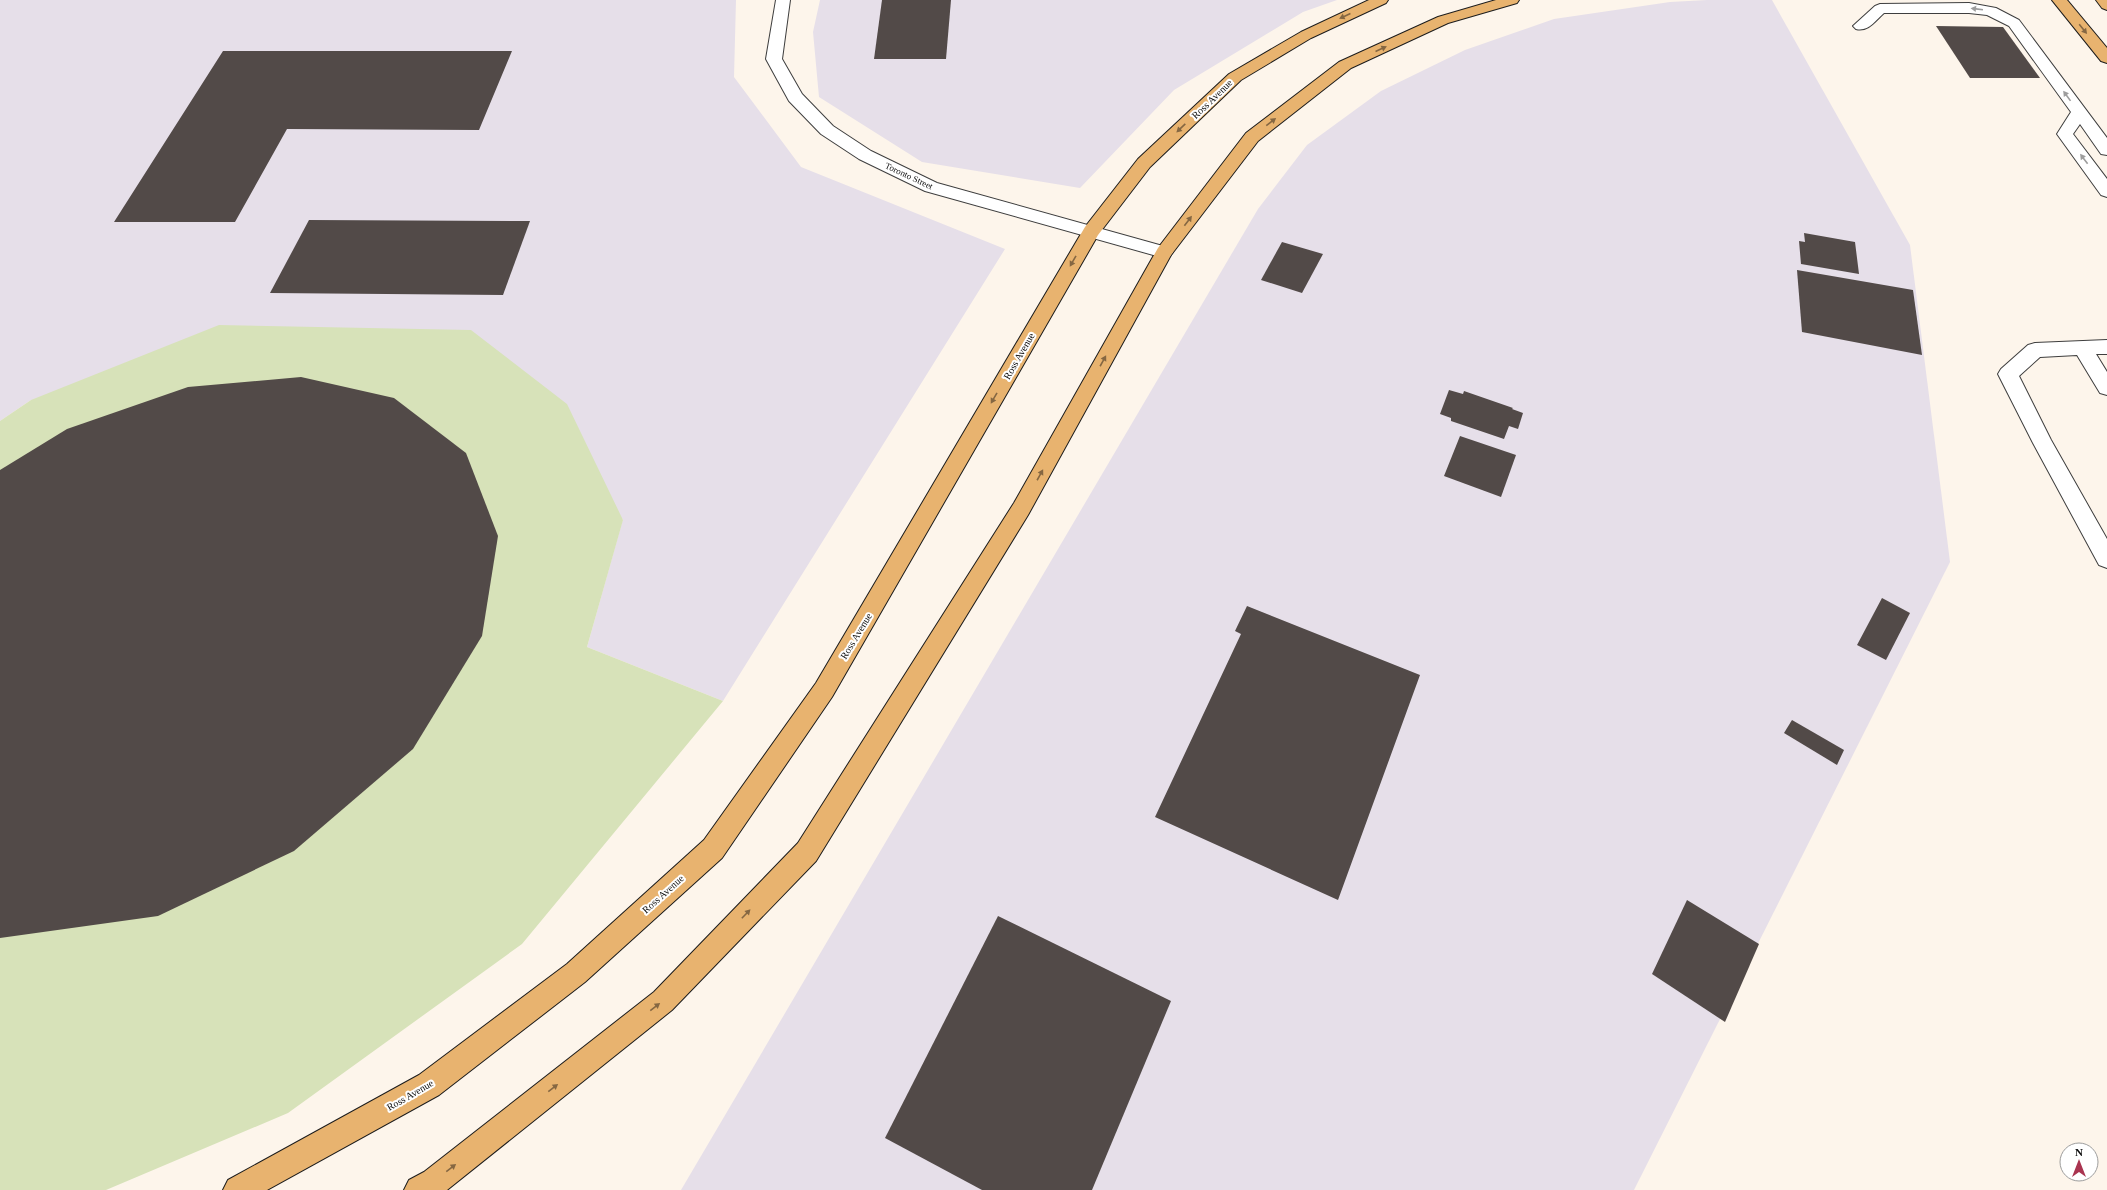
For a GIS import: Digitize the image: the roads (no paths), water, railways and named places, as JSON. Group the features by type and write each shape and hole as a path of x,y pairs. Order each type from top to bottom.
{"main road":[{"name":"Ross Avenue","path":"238,1190 429,1085 576,973 713,849 824,690 1091,231 1144,163 1235,77 1306,35 1381,0"},
{"path":"419,1190 434,1182 663,1000 807,852 1021,509 1164,252 1252,137 1345,65 1443,20 1512,0"},
{"path":"2060,0 2107,58"},
{"path":"2103,0 2107,5"}],"street":[{"name":"Toronto Street","path":"783,0 774,59 795,97 827,130 865,155 931,187 1164,252"},
{"path":"1861,26 1880,9 1969,8 1991,11 2014,23 2107,150"},
{"path":"2080,112 2065,134 2107,191"},
{"path":"2107,347 2035,350 2008,374 2043,444 2107,559"},
{"path":"2082,348 2107,388"}]}
